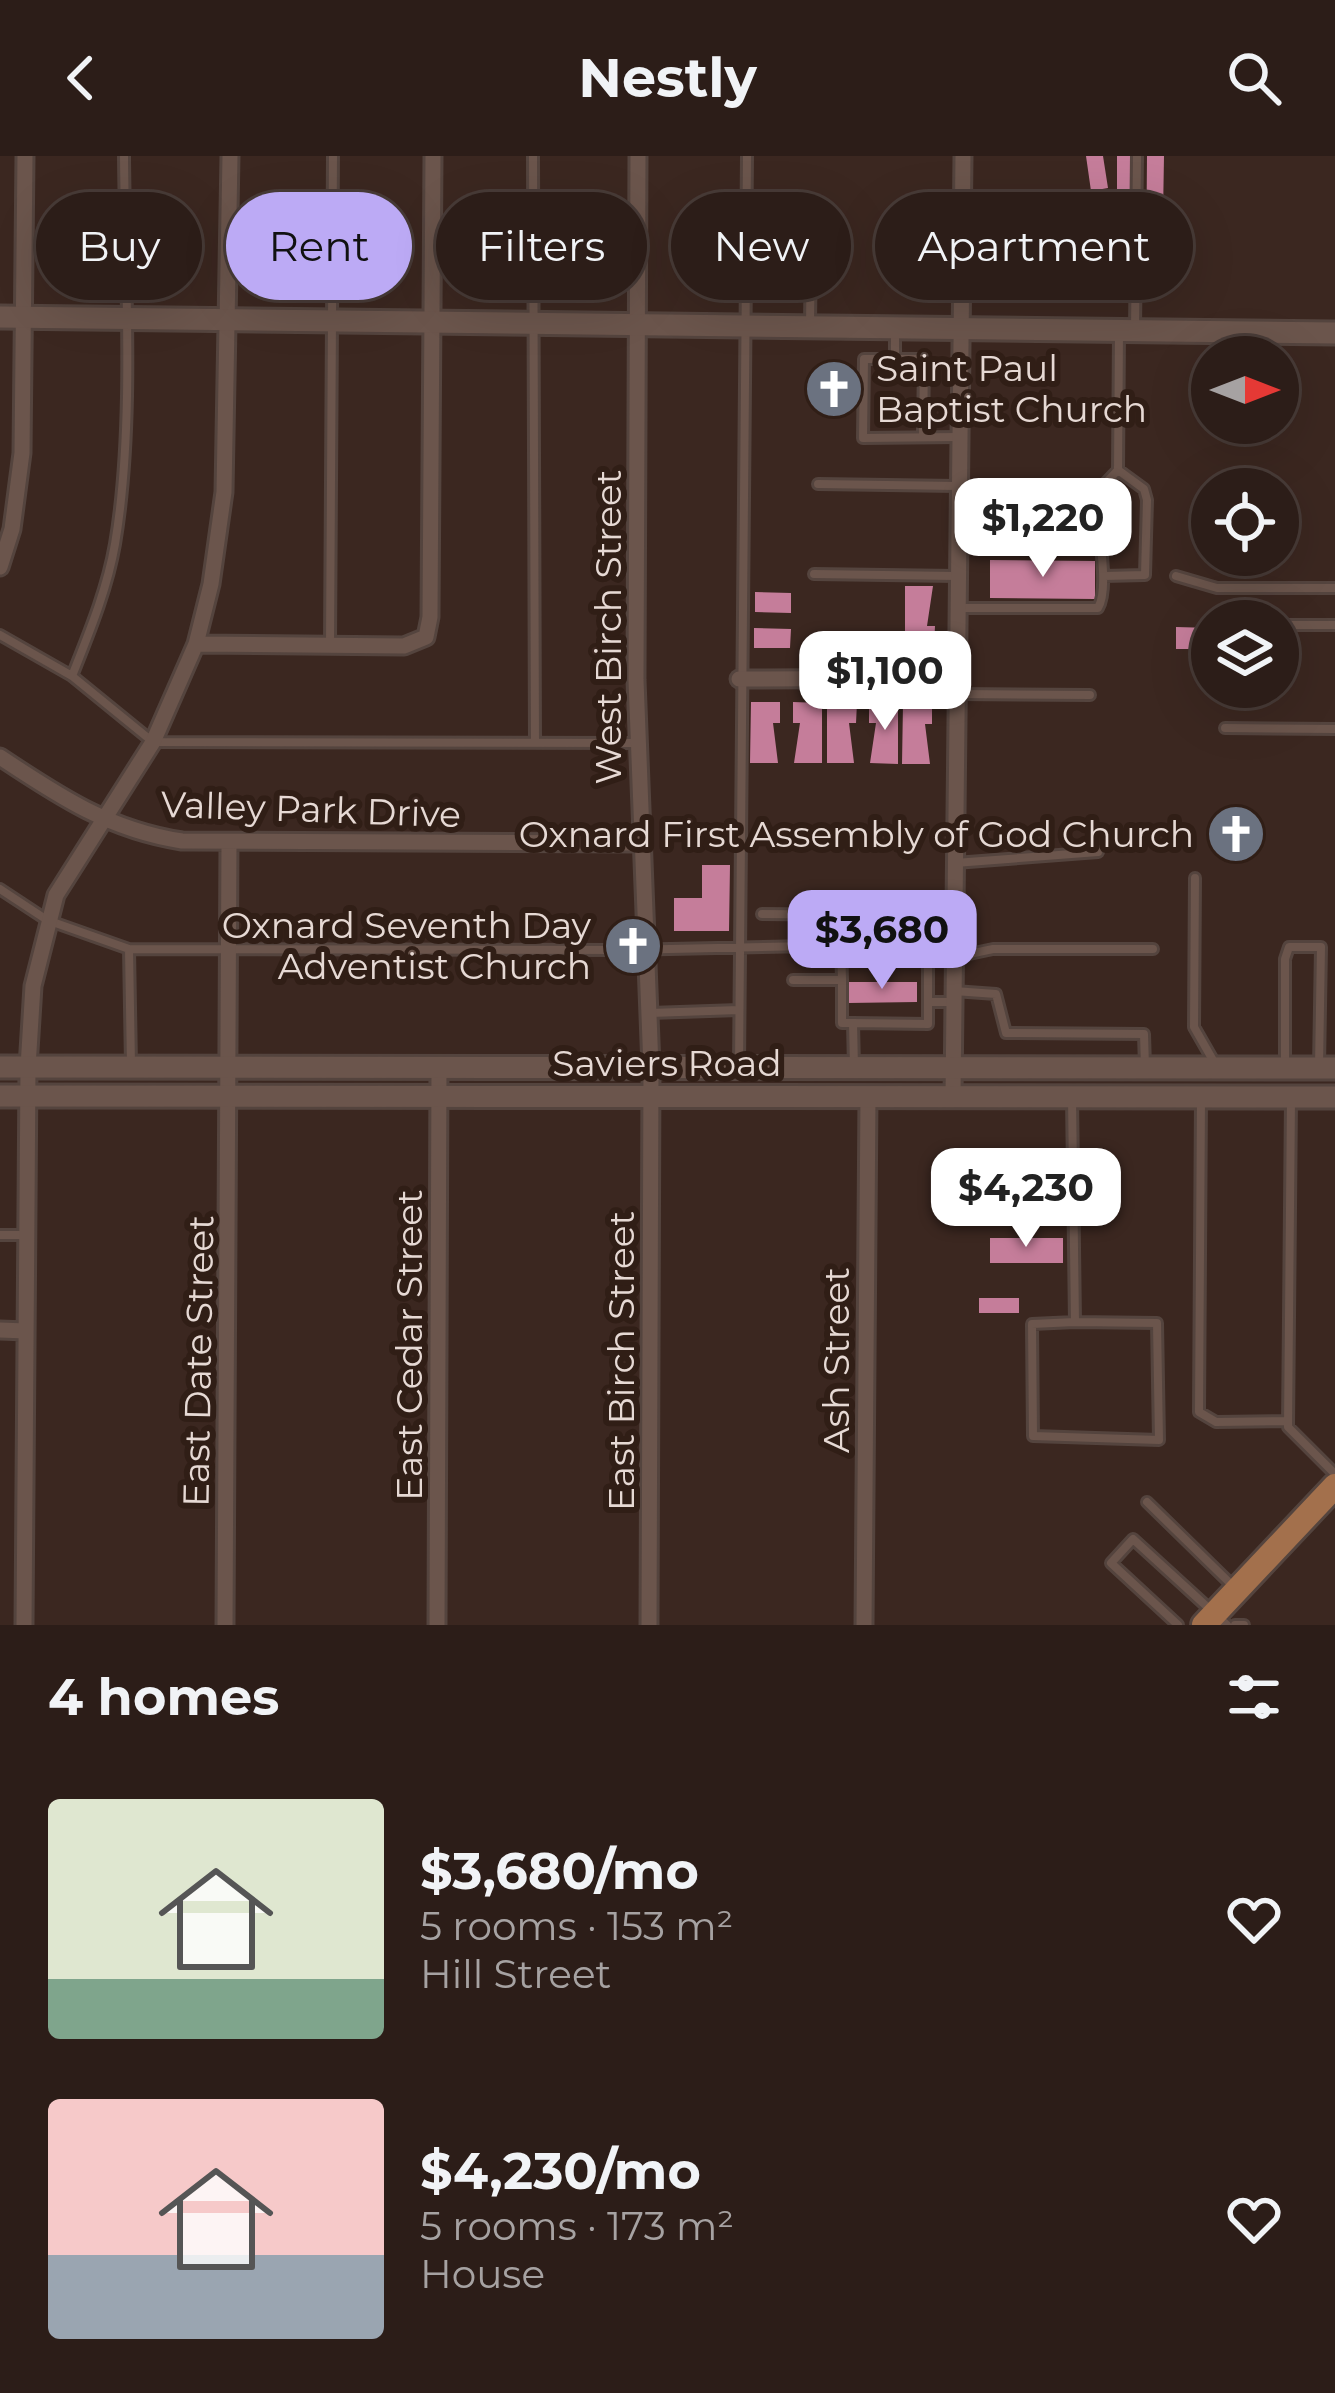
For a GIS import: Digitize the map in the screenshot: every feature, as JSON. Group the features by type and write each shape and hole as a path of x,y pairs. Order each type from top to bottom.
{"main road":[{"path":"0,317 1335,333"},
{"name":"Saviers Road","path":"0,1067 1327,1068"},
{"name":"Saviers Road","path":"0,1096 1335,1097"},
{"path":"1220,1622 1237,1590 1335,1486"}],"street":[{"path":"0,567 20,490 25,156"},
{"path":"24,1625 28,1067 33,986 46,920 86,843 153,742 196,644 212,584 224,492 230,156"},
{"path":"196,644 404,646 422,641 430,617 433,156"},
{"name":"West Birch Street","path":"638,156 636,743 651,1097"},
{"path":"953,1097 963,156"},
{"path":"740,679 956,686"},
{"name":"Valley Park Drive","path":"0,757 103,821 153,837 229,842 641,843"},
{"name":"East Date Street","path":"225,1625 229,842"},
{"name":"East Cedar Street","path":"437,1625 439,1065"},
{"name":"Ash Street","path":"864,1625 868,1095"},
{"name":"East Birch Street","path":"649,1625 651,1097"},
{"path":"0,1330 26,1331"}],"lane":[{"path":"72,676 98,609 114,546 121,490 124,156"},
{"path":"330,646 333,156"},
{"path":"533,156 535,743"},
{"path":"739,1068 747,156"},
{"path":"957,608 1098,608 1106,593 1097,543 1098,490 1118,470 1137,156"},
{"path":"810,300 810,326"},
{"path":"895,328 895,359"},
{"path":"923,437 924,359 864,359 863,438 923,437 959,436"},
{"path":"1104,576 1145,575 1147,500 1144,489 1118,470"},
{"path":"818,484 958,486"},
{"path":"814,574 957,576"},
{"path":"1176,576 1217,588 1335,588"},
{"path":"1299,625 1335,625"},
{"path":"0,635 72,676 153,742 636,743"},
{"path":"956,686 1090,695"},
{"path":"1225,728 1335,729"},
{"path":"954,862 1099,852"},
{"path":"1195,878 1194,1028 1219,1068"},
{"path":"0,889 46,920 129,949 953,944"},
{"path":"762,914 864,915 872,931 993,950 1153,949"},
{"path":"842,944 842,1023 928,1024 928,943"},
{"path":"1285,1068 1285,959 1289,947 1335,948"},
{"path":"1321,947 1327,1068"},
{"path":"129,949 131,1067"},
{"path":"794,980 842,980"},
{"path":"928,1002 996,994 1006,1033 1144,1034 1145,1068"},
{"path":"649,1013 739,1010"},
{"path":"853,1024 854,1068"},
{"path":"1072,1097 1075,1322"},
{"path":"1201,1097 1199,1412 1216,1421 1288,1421"},
{"path":"1291,1098 1288,1421 1295,1438 1335,1474"},
{"path":"0,1235 27,1235"},
{"path":"1075,1322 1157,1323 1159,1440 1033,1436 1032,1324 1075,1322"},
{"path":"1147,1502 1237,1590"},
{"path":"1178,1625 1111,1563 1133,1539 1220,1622 1244,1625"}],"building":[{"path":"1086,156 1103,156 1108,188 1091,191"},
{"path":"1117,156 1134,156 1133,192 1117,192"},
{"path":"1147,156 1164,156 1163,192 1147,192"},
{"path":"990,560 1095,561 1095,599 990,598"},
{"path":"905,586 933,586 927,626 935,626 934,646 905,646"},
{"path":"755,592 791,593 791,613 755,612"},
{"path":"1176,627 1191,627 1191,649 1176,649"},
{"path":"754,628 791,629 790,648 754,648"},
{"path":"751,702 780,702 780,723 773,723 778,763 750,763"},
{"path":"793,702 822,703 822,763 794,763 800,723 793,723"},
{"path":"827,703 857,703 856,723 849,723 854,763 827,763"},
{"path":"869,703 898,703 898,764 870,763 876,723 869,723"},
{"path":"903,703 932,703 932,724 925,724 930,764 902,764"},
{"path":"702,865 730,865 729,931 674,931 674,898 702,898"},
{"path":"848,982 917,982 917,1002 848,1003"},
{"path":"1003,1157 1063,1158 1063,1182 1003,1181"},
{"path":"990,1198 1063,1198 1063,1222 990,1222"},
{"path":"990,1238 1063,1238 1063,1263 990,1263"},
{"path":"979,1298 1019,1298 1019,1313 979,1313"}],"place":[{"name":"Saint Paul Baptist Church","path":"834,389"},
{"name":"Oxnard First Assembly of God Church","path":"1236,834"},
{"name":"Oxnard Seventh Day Adventist Church","path":"633,946"}]}
